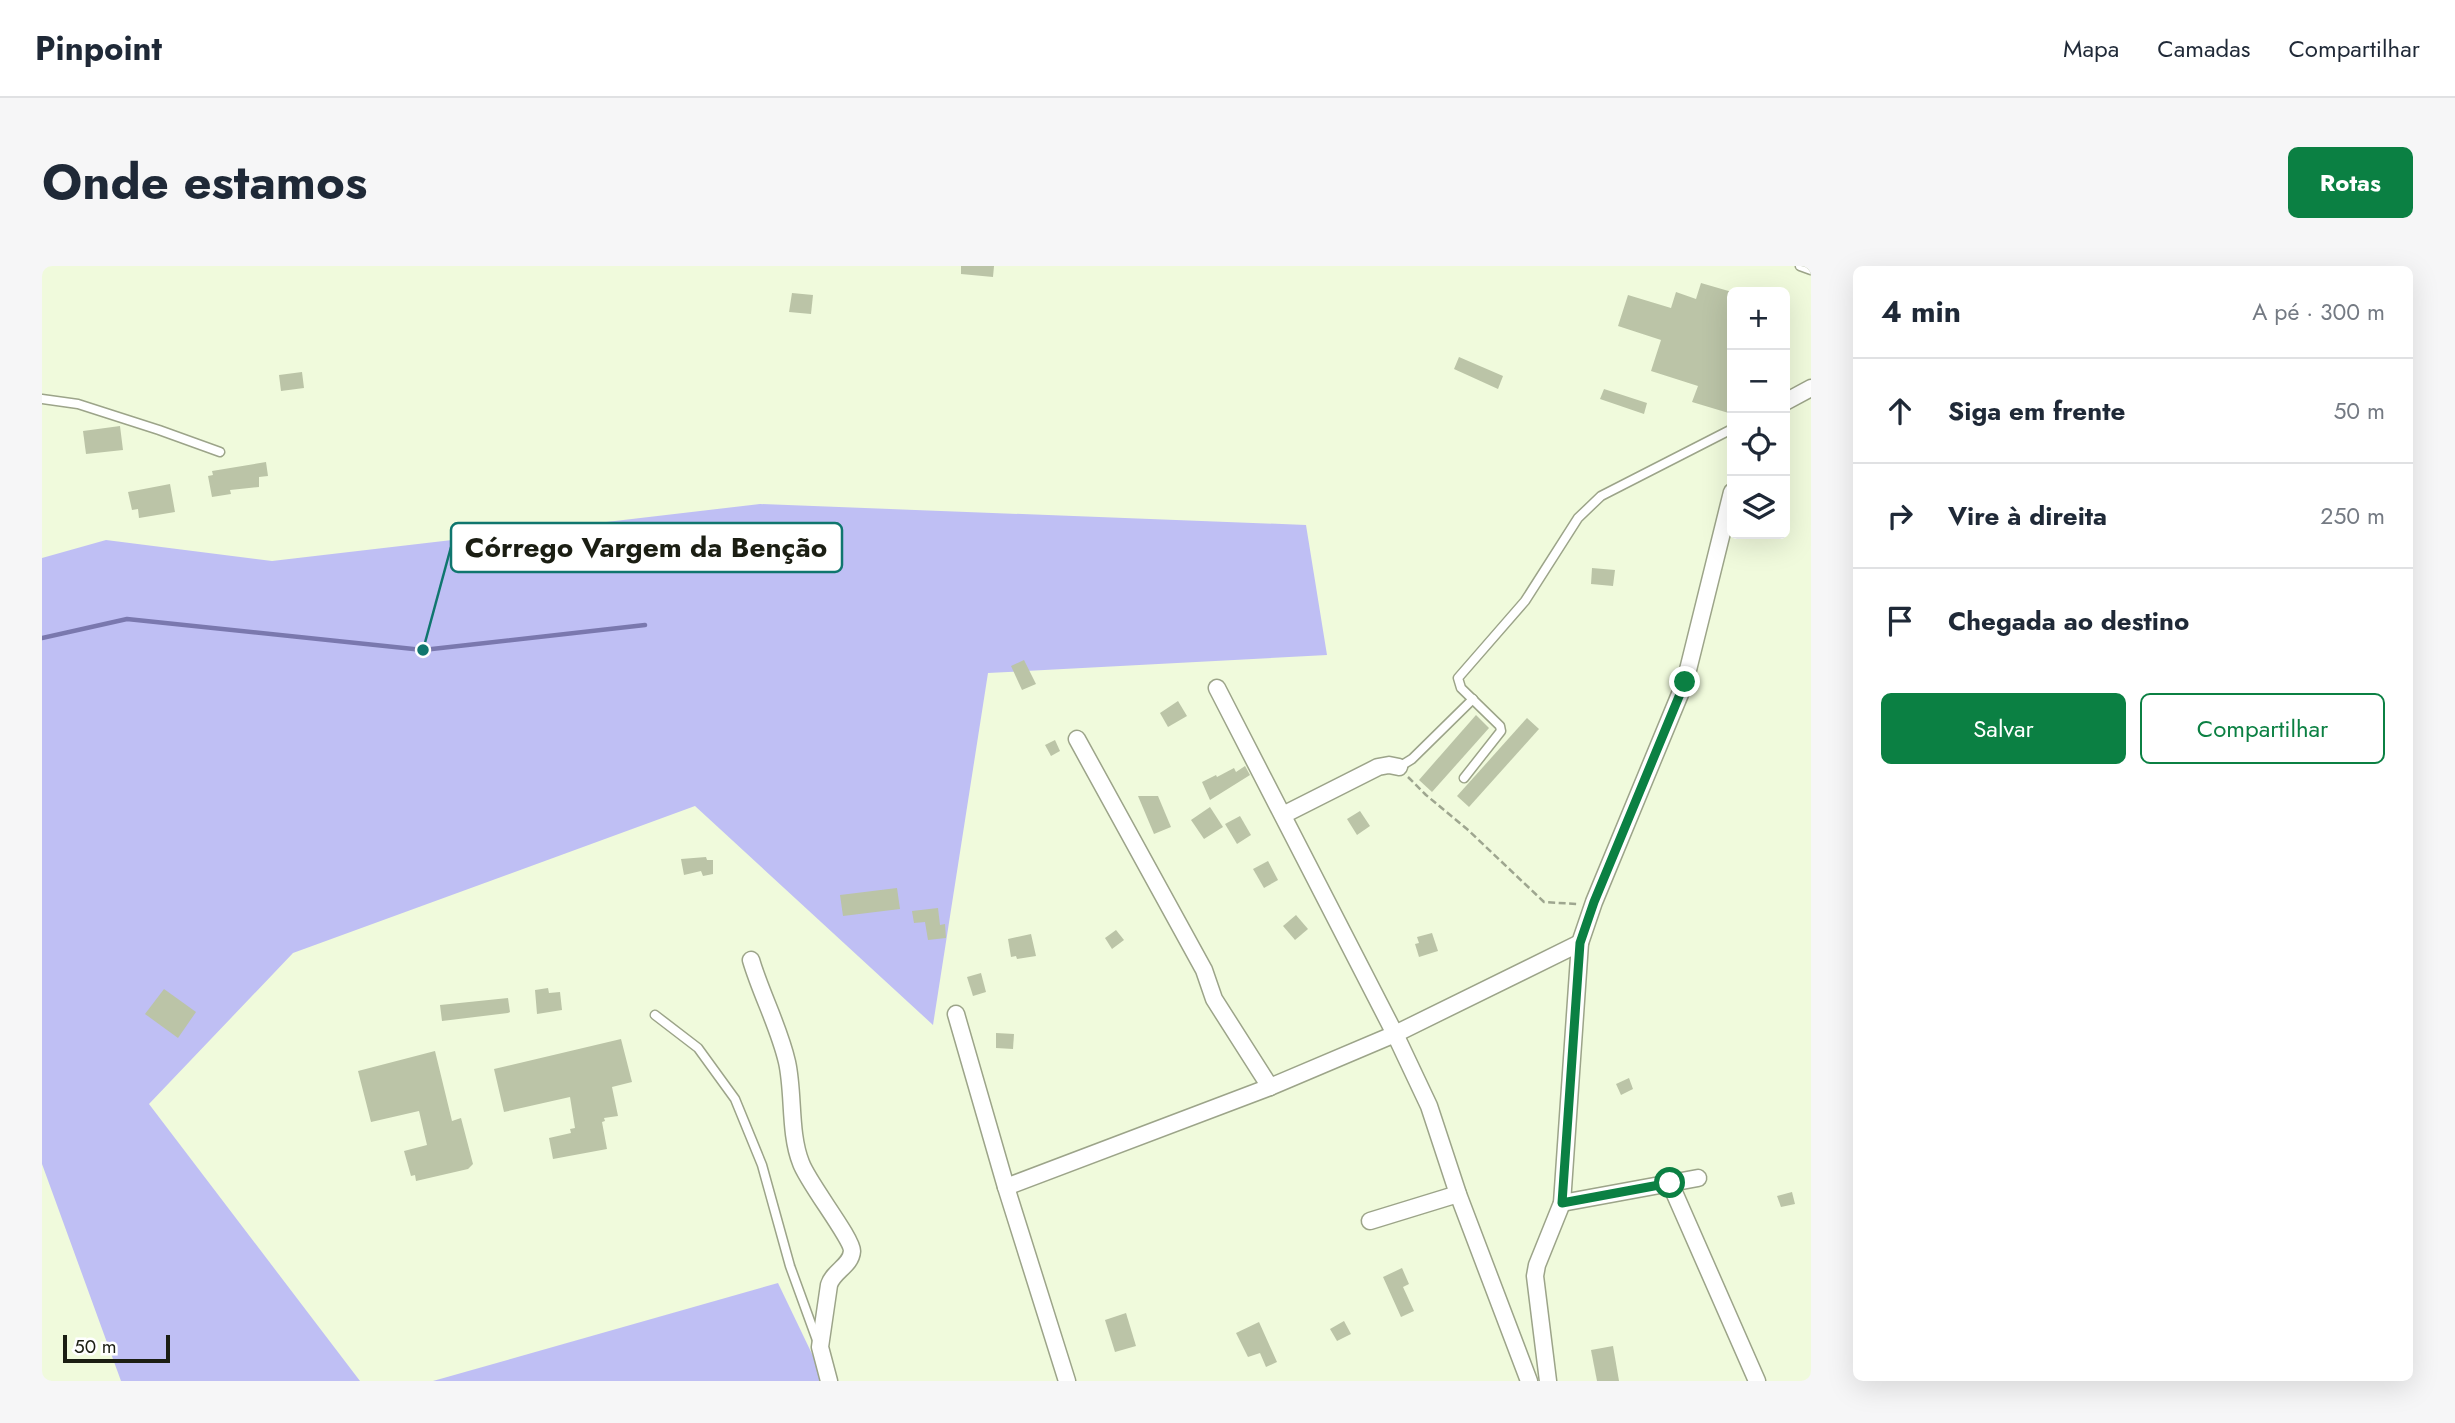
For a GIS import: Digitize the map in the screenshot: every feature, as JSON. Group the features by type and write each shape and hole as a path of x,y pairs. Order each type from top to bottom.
{"street":[{"path":"1790,399 1811,388"},
{"path":"1548,1381 1535,1276 1562,1203 1580,943 1594,902 1685,682 1727,512"},
{"path":"1217,688 1395,1034 1429,1106 1458,1194 1529,1381"},
{"path":"1077,739 1204,970 1214,999 1270,1087"},
{"path":"1283,815 1378,767 1399,767"},
{"path":"1006,1187 1270,1087 1395,1034 1580,943"},
{"path":"751,960 786,1059 801,1164 825,1207 849,1238 852,1249 847,1264 831,1277 820,1347 828,1381"},
{"path":"956,1014 1006,1187 1067,1381"},
{"path":"1562,1203 1698,1178"},
{"path":"1670,1183 1757,1381"},
{"path":"1370,1221 1458,1194"}],"lane":[{"path":"1800,266 1811,270"},
{"path":"42,399 78,404 219,452"},
{"path":"1464,778 1501,731 1500,726 1461,688 1458,678 1525,601 1578,518 1601,496 1727,432"},
{"path":"1399,767 1412,758 1473,699"},
{"path":"655,1015 698,1048 736,1099 762,1165 790,1266 820,1347"}],"path":[{"path":"1399,767 1544,902 1594,902"}],"shaded area":[{"path":"760,504 1306,525 1327,655 988,673 933,1025 695,806 293,953 149,1104 360,1381 121,1381 42,1164 42,558 106,540 272,561"},
{"path":"778,1283 825,1381 433,1381"}],"building":[{"path":"961,266 994,266 993,277 961,274"},
{"path":"1701,283 1727,291 1727,412 1692,402 1698,386 1651,371 1661,340 1618,326 1628,295 1671,308 1676,292 1696,299"},
{"path":"792,293 813,295 811,314 789,312"},
{"path":"1459,357 1503,376 1498,389 1454,369"},
{"path":"302,372 304,388 281,391 279,375"},
{"path":"1604,389 1647,403 1644,414 1600,399"},
{"path":"120,426 123,450 86,454 83,431"},
{"path":"266,462 268,476 259,477 259,487 230,490 231,494 212,497 208,476 213,475 212,471"},
{"path":"170,484 175,512 139,518 138,509 132,510 128,492"},
{"path":"1592,568 1615,570 1613,586 1591,584"},
{"path":"1024,660 1036,684 1022,690 1011,666"},
{"path":"1178,701 1187,716 1168,727 1160,713"},
{"path":"1476,715 1489,728 1432,792 1419,780"},
{"path":"1527,718 1539,729 1469,807 1457,796"},
{"path":"1055,740 1060,751 1051,756 1045,745"},
{"path":"1245,766 1250,775 1210,800 1202,782 1234,768 1236,772"},
{"path":"1138,796 1158,796 1171,827 1154,834"},
{"path":"1210,807 1223,827 1204,839 1191,820"},
{"path":"1360,811 1370,826 1357,835 1347,819"},
{"path":"1240,816 1251,835 1237,844 1225,824"},
{"path":"706,857 707,860 713,860 713,874 703,876 701,871 684,875 681,859"},
{"path":"1268,861 1278,880 1264,888 1253,869"},
{"path":"897,888 900,909 843,916 840,895"},
{"path":"938,908 940,925 945,924 946,938 928,940 925,922 914,923 912,911"},
{"path":"1296,915 1308,929 1295,940 1283,926"},
{"path":"1116,930 1124,940 1112,949 1105,938"},
{"path":"1432,933 1438,951 1419,957 1415,944 1419,943 1417,937"},
{"path":"1031,934 1036,956 1017,959 1016,956 1011,957 1008,939"},
{"path":"981,973 986,992 973,996 967,977"},
{"path":"548,988 549,993 560,992 562,1010 537,1014 535,990"},
{"path":"164,989 196,1012 178,1038 145,1014"},
{"path":"508,998 508,1013 442,1021 440,1005"},
{"path":"996,1033 1014,1034 1013,1049 996,1048"},
{"path":"621,1039 632,1082 612,1087 618,1116 604,1118 605,1121 602,1122 607,1149 553,1159 549,1138 571,1133 570,1129 575,1128 570,1097 504,1112 494,1069"},
{"path":"435,1051 452,1121 461,1118 473,1164 468,1169 416,1181 415,1175 411,1176 404,1151 427,1145 419,1111 371,1122 358,1071"},
{"path":"1629,1078 1633,1089 1621,1095 1616,1084"},
{"path":"1792,1192 1795,1204 1781,1207 1777,1196"},
{"path":"1402,1268 1409,1284 1403,1287 1414,1311 1401,1317 1383,1277"},
{"path":"1126,1313 1136,1346 1115,1352 1105,1320"},
{"path":"1344,1321 1351,1334 1337,1341 1330,1329"},
{"path":"1259,1322 1277,1362 1266,1367 1260,1353 1248,1357 1236,1333"},
{"path":"1613,1346 1619,1381 1597,1381 1591,1350"}],"waterway":[{"path":"42,638 127,619 423,650 645,625"}],"place":[{"name":"Córrego Vargem da Benção","path":"423,650"}],"route":[{"path":"1670,1183 1562,1203 1580,943 1594,902 1685,682"}]}
